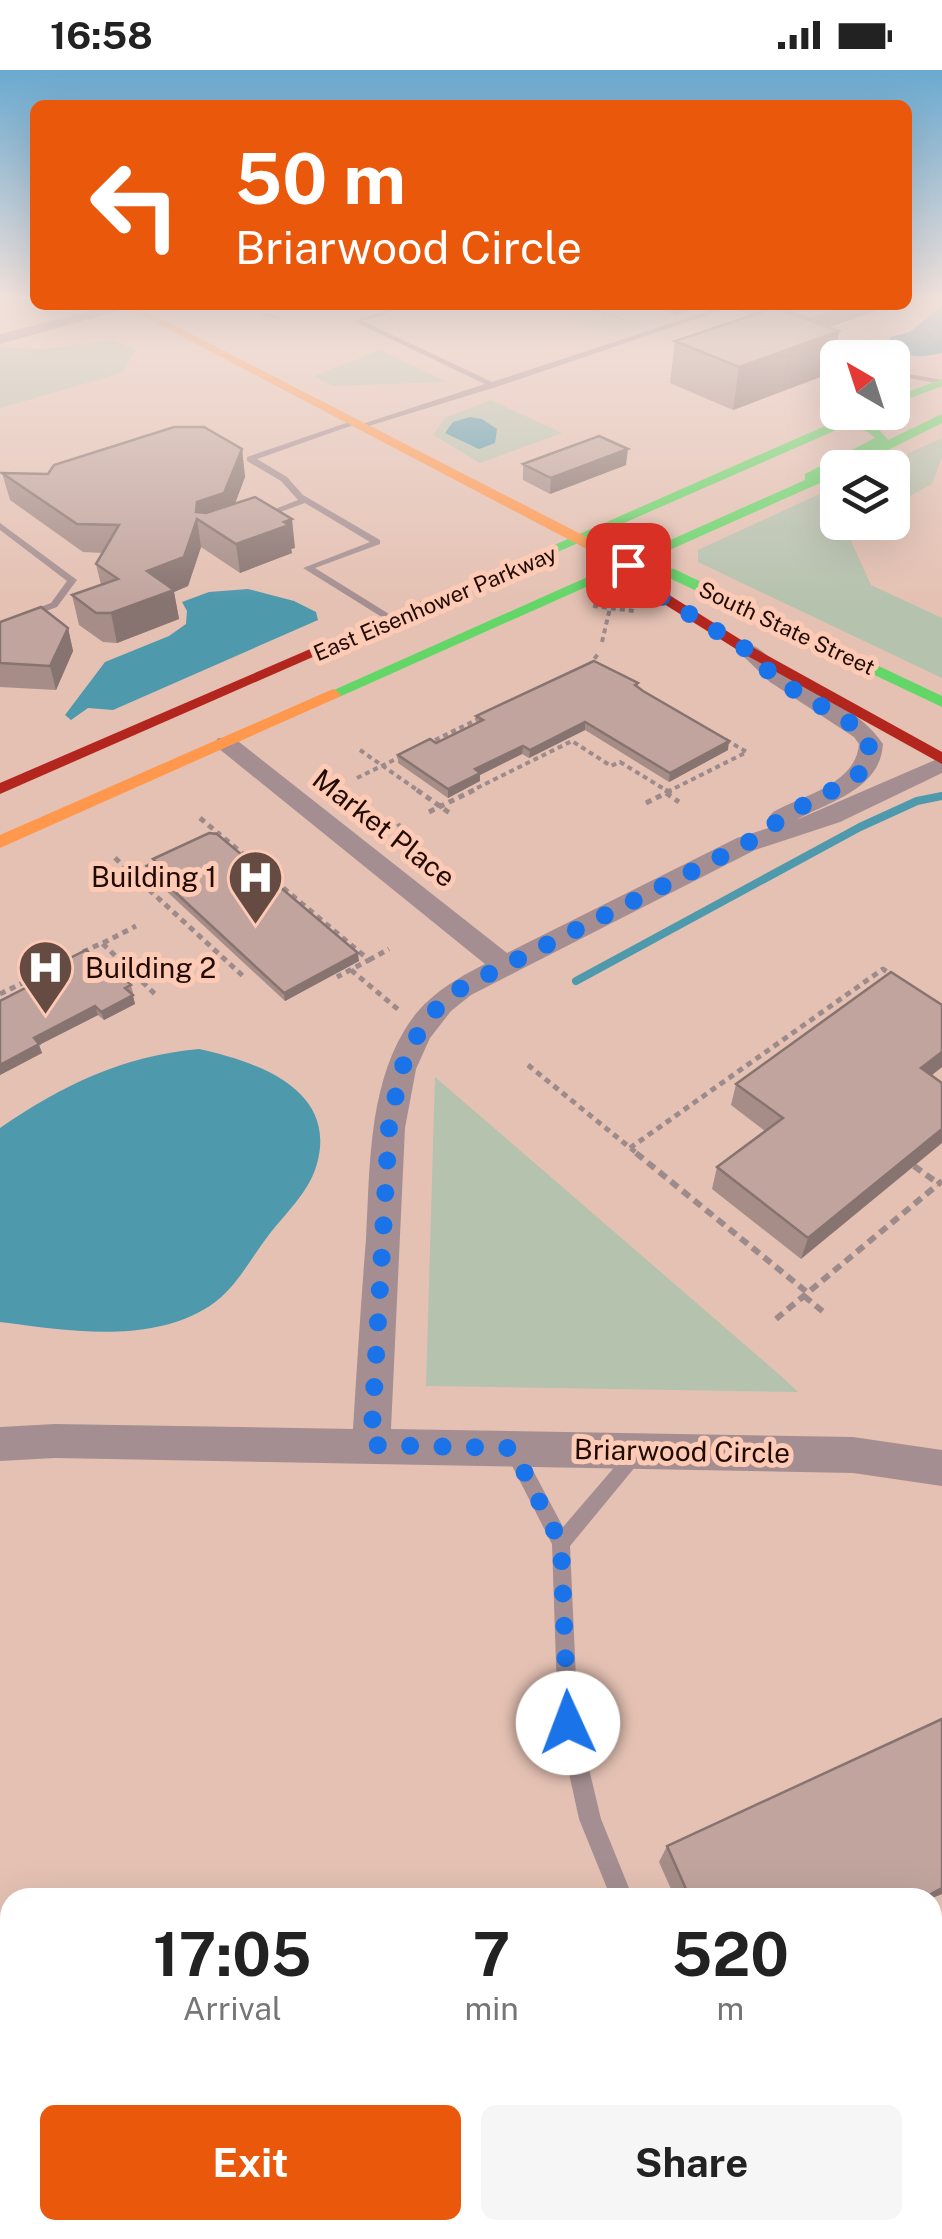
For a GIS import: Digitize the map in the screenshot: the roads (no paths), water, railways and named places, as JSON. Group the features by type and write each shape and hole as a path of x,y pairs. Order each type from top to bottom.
{"main road":[{"name":"South State Street","path":"309,399 628,565 669,572 932,697"},
{"name":"East Eisenhower Parkway","path":"878,450 942,418"},
{"name":"East Eisenhower Parkway","path":"0,789 497,577 827,430"},
{"path":"688,540 734,512 874,447 883,438 873,430"},
{"path":"628,565 635,541 664,520 781,462 813,436"},
{"name":"East Eisenhower Parkway","path":"0,842 820,478"},
{"path":"341,692 386,661 530,595 580,557 580,540"},
{"name":"South State Street","path":"628,565 646,587 942,761"},
{"path":"300,711 266,708 256,700 256,694 265,686 467,599 497,577"},
{"path":"932,697 942,714"},
{"path":"0,831 154,759 155,748 150,743 133,735 119,738"},
{"path":"0,800 46,770"}],"street":[{"path":"746,844 791,812 856,778 872,754 862,730 777,680 749,651"},
{"name":"Market Place","path":"226,743 504,964"},
{"path":"371,1445 389,1128 401,1070 418,1034 440,1004 504,964 746,844 831,817 942,761"},
{"name":"Briarwood Circle","path":"0,1444 642,1449 853,1455 942,1468"}],"lane":[{"path":"250,459 443,399"},
{"path":"233,449 284,479 306,500 377,542 308,568 393,621"},
{"path":"256,518 306,500"},
{"path":"0,526 72,580 54,605 0,625"},
{"path":"512,1448 561,1544 568,1723 590,1818 618,1888"},
{"path":"561,1544 642,1449"}],"water":[{"path":"470,417 482,419 497,429 495,443 479,449 445,433 453,422"},
{"path":"248,589 294,601 316,612 318,620 113,710 88,708 71,720 65,715 105,662 169,636 186,624 187,611 182,602 209,592"},
{"path":"199,1049 268,1072 305,1099 316,1118 320,1140 316,1167 302,1195 223,1295 180,1321 103,1332 0,1322 0,1128 47,1098 94,1075 144,1058"}],"waterway":[{"path":"576,981 860,827 917,801 942,796"}],"place":[{"name":"Building 1","path":"256,926"},
{"name":"Building 2","path":"46,1017"}]}
